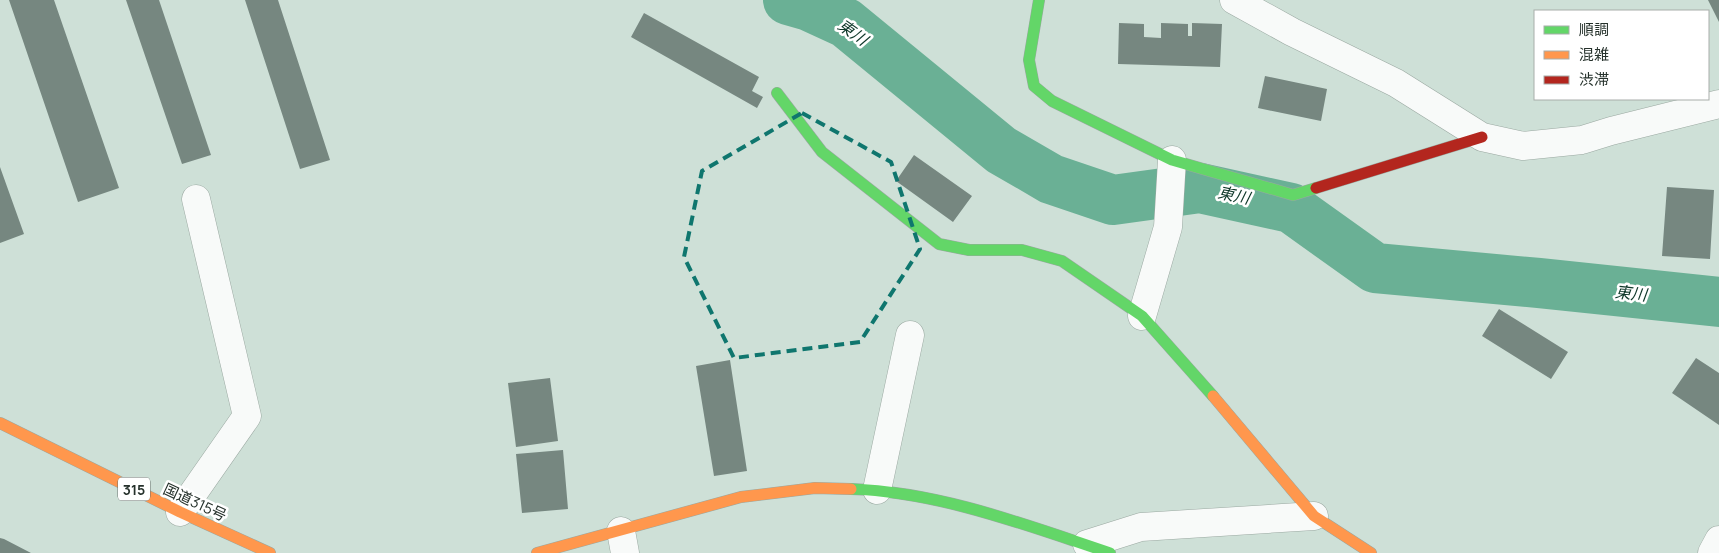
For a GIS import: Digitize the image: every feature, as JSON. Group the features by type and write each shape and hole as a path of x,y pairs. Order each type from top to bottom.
{"main road":[{"path":"1039,0 1029,60 1034,86 1052,101 1171,170 1293,195 1482,137"},
{"path":"777,93 822,152 939,244 969,250 1022,250 1062,262 1142,316 1223,407 1314,516 1371,553"},
{"name":"国道315号","path":"0,423 180,512 270,553"},
{"path":"537,553 623,542 741,497 815,488 877,490 953,504 1012,520 1099,549"}],"street":[{"path":"1234,0 1292,32 1396,84 1482,137 1523,146 1582,140 1719,104"},
{"path":"1142,316 1168,227 1171,170"},
{"path":"180,512 248,416 196,199"},
{"path":"877,490 910,335"},
{"path":"1099,549 1141,527 1314,516"},
{"path":"1712,553 1719,540"}],"highlighted area":[{"path":"802,113 891,162 920,249 860,342 734,358 684,257 702,171"}],"building":[{"path":"9,0 54,0 119,188 78,202"},
{"path":"126,0 159,0 211,155 182,164"},
{"path":"245,0 278,0 330,160 300,169"},
{"path":"1708,0 1719,0 1719,22"},
{"path":"644,13 759,77 752,91 763,97 757,108 631,37"},
{"path":"1119,23 1144,24 1144,37 1161,38 1161,23 1188,24 1188,36 1192,36 1192,23 1222,24 1220,67 1118,64"},
{"path":"1265,76 1327,89 1321,121 1258,108"},
{"path":"914,155 972,196 953,222 896,181"},
{"path":"0,167 24,234 0,243"},
{"path":"1667,187 1714,190 1710,259 1662,256"},
{"path":"1499,309 1568,352 1551,379 1482,336"},
{"path":"1696,358 1719,373 1719,425 1672,393"},
{"path":"730,360 747,471 714,476 696,366"},
{"path":"550,378 558,441 516,447 508,383"},
{"path":"563,450 568,509 522,513 516,454"},
{"path":"0,538 4,539 31,553 0,553"}],"waterway":[{"name":"東川","path":"788,0 809,6 846,23 1001,150 1051,179 1113,200 1200,188 1291,208 1375,268 1719,302"}],"traffic: fast":[{"path":"1039,0 1029,60 1034,86 1052,101 1172,160 1293,195 1316,188"},
{"path":"777,93 822,152 939,244 969,250 1022,250 1062,261 1142,316 1213,396"},
{"path":"851,489 884,491 950,503 1015,521 1110,553"}],"traffic: slow":[{"path":"1213,396 1314,516 1371,553"},
{"path":"0,423 180,512 270,553"},
{"path":"537,553 741,497 815,488 851,489"}],"traffic: jam":[{"path":"1316,188 1482,137"}]}
